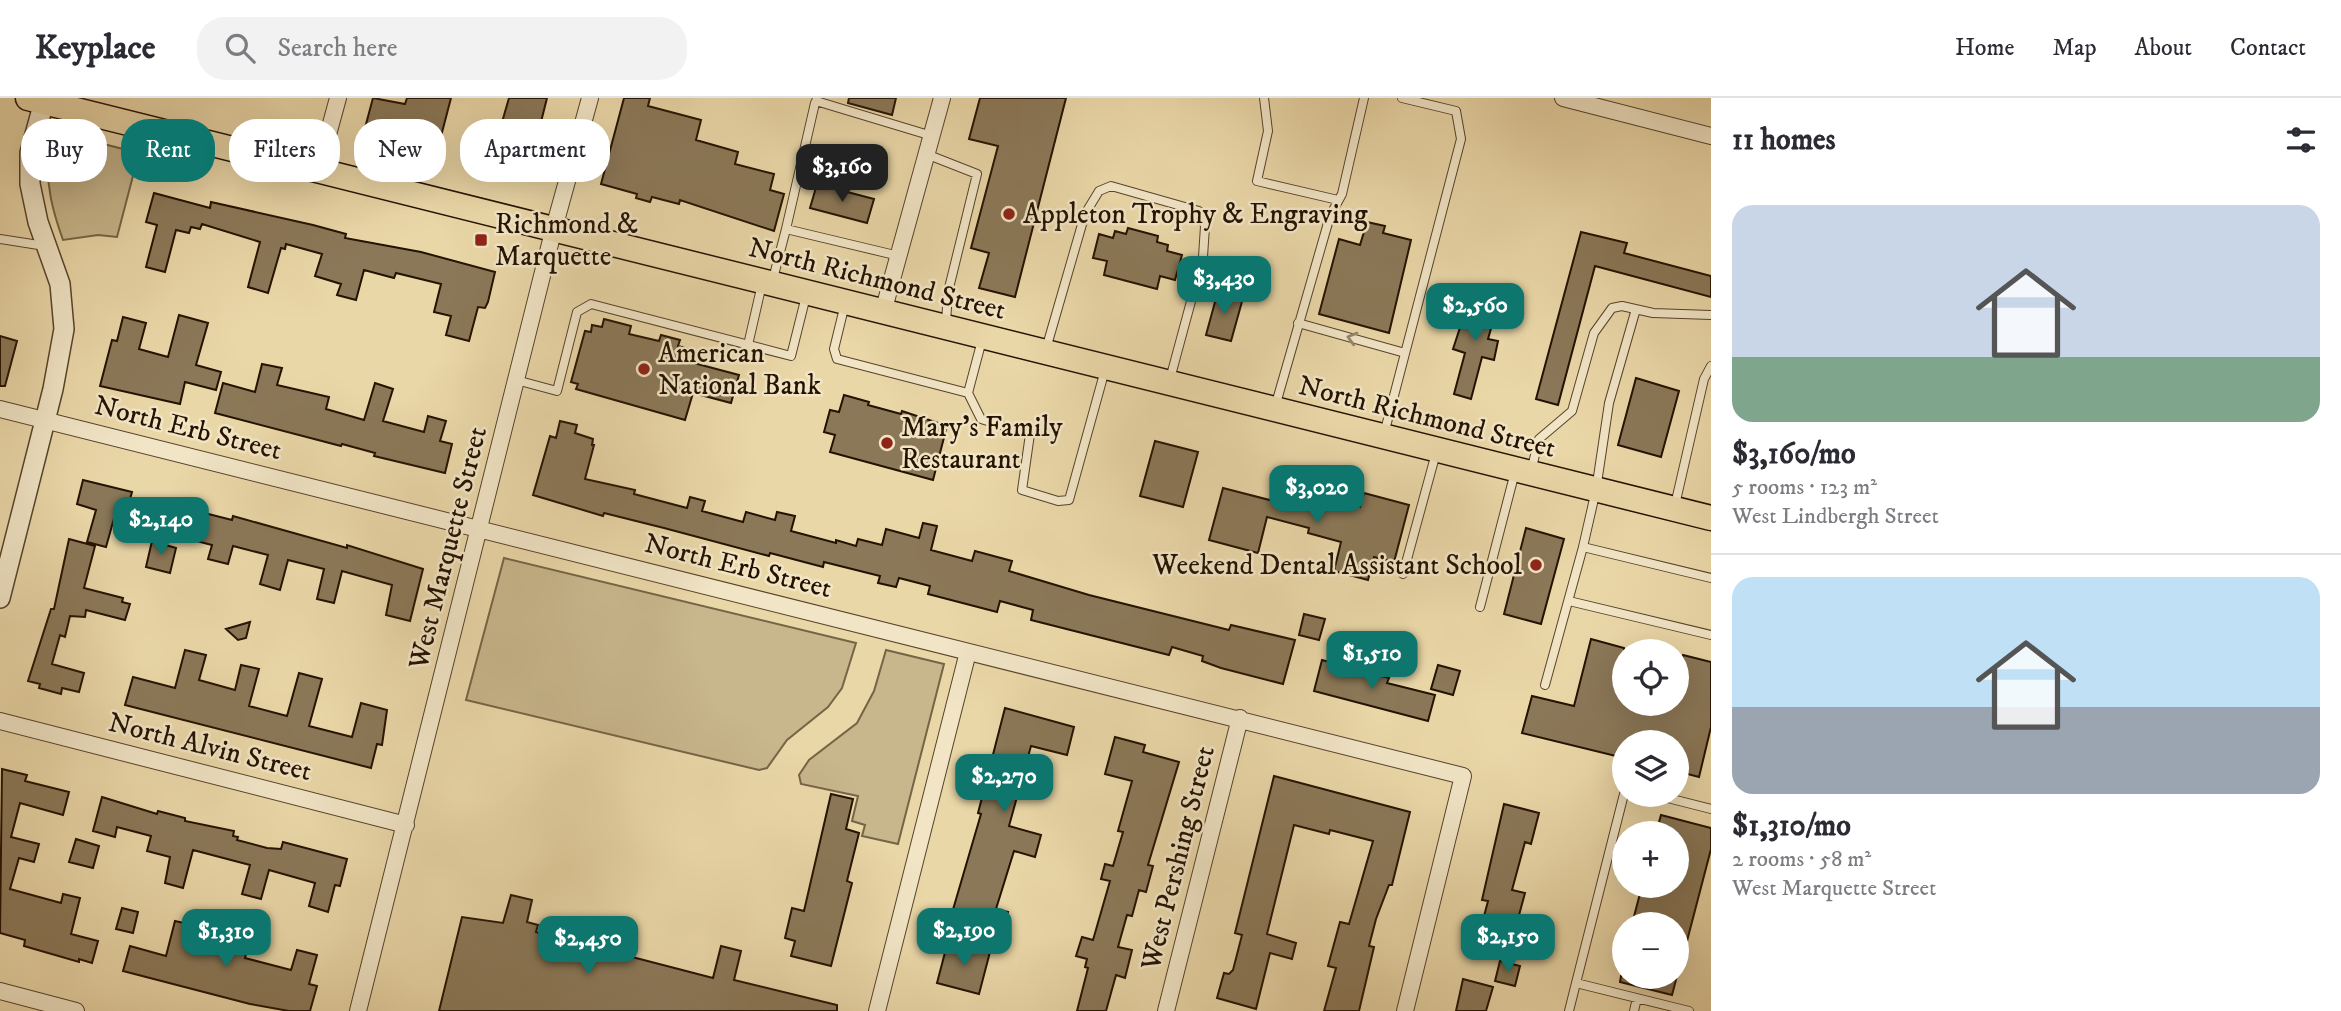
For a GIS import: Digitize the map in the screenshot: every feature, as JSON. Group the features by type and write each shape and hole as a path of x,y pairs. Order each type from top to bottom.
{"main road":[{"name":"North Richmond Street","path":"39,99 229,148"},
{"name":"North Richmond Street","path":"340,176 1711,518"}],"street":[{"path":"332,119 338,98"},
{"name":"West Marquette Street","path":"358,1011 554,228 590,98"},
{"path":"883,312 942,98"},
{"path":"1563,98 1711,136"},
{"path":"0,598 64,329 60,284 38,222 30,170 39,99"},
{"name":"North Erb Street","path":"0,409 1463,776 1405,1011"},
{"path":"877,1011 968,652"},
{"name":"West Pershing Street","path":"1166,1011 1240,718"},
{"name":"North Alvin Street","path":"0,720 406,825"},
{"path":"0,992 76,1011"}],"lane":[{"path":"1264,98 1268,131 1257,181 1338,200"},
{"path":"1275,410 1330,216 1338,200 1364,98"},
{"path":"1383,437 1461,139 1456,111 1402,98"},
{"path":"748,345 786,229 816,100 932,136"},
{"path":"926,154 977,174 948,292 945,327"},
{"path":"1045,352 1085,214 1099,191 1111,186 1199,211 1205,226 1203,257 1169,383"},
{"path":"786,229 899,256"},
{"path":"0,239 47,247"},
{"path":"516,380 557,391 578,312 591,304 791,356 807,293"},
{"path":"845,302 834,349 837,359 968,393"},
{"path":"1480,607 1523,471 1539,439 1572,411 1594,333 1612,308 1622,306 1711,315"},
{"path":"1545,685 1583,547 1596,490 1609,403 1636,309"},
{"path":"1298,323 1405,353"},
{"path":"983,337 968,393 981,419 1030,434 1022,490 1058,500 1069,500 1105,367"},
{"path":"1674,509 1704,379 1711,366"},
{"path":"1402,574 1437,450"},
{"path":"1583,547 1711,578"},
{"path":"1569,601 1711,635"},
{"path":"1689,803 1711,809"},
{"path":"1569,1011 1621,807"},
{"path":"1576,983 1689,1011"},
{"path":"1634,1011 1637,998"}],"shaded area":[{"path":"107,145 121,148 121,182 131,182 117,237 98,235 63,240 49,182 107,182"},
{"path":"504,558 856,643 842,688 828,707 787,740 767,768 759,770 466,700"},
{"path":"886,650 944,664 898,844 862,836 865,825 852,821 858,796 801,784 799,775 809,760 857,723 874,691"}],"building":[{"path":"373,98 405,104 407,98 451,98 445,119 367,119"},
{"path":"509,98 547,98 542,119 503,119"},
{"path":"624,98 650,98 648,106 701,120 696,140 738,152 735,164 774,174 770,190 784,194 774,231 680,200 679,204 652,197 650,202 636,198 637,194 601,184 610,182 610,150"},
{"path":"849,98 896,98 892,115 848,103"},
{"path":"980,98 1066,98 1015,297 979,288 989,253 971,248 998,146 969,139"},
{"path":"817,184 874,199 867,223 810,208"},
{"path":"154,193 210,208 211,202 313,225 346,234 345,238 421,252 495,272 488,302 485,308 478,307 469,341 446,335 451,316 434,312 441,284 396,273 394,278 364,270 356,300 337,295 341,284 315,276 322,254 286,244 285,249 281,248 268,293 248,287 260,242 202,224 200,229 191,227 189,233 176,230 165,272 146,267 157,225 146,222"},
{"path":"1367,222 1385,226 1383,233 1411,240 1389,333 1319,314 1339,239 1360,245"},
{"path":"1128,228 1158,236 1157,242 1168,245 1167,251 1182,255 1175,280 1160,276 1157,289 1104,275 1107,261 1093,258 1099,234 1113,238 1115,231 1126,234"},
{"path":"1581,232 1627,243 1624,253 1711,276 1711,297 1595,266 1558,405 1536,399"},
{"path":"1218,291 1243,298 1231,341 1206,335"},
{"path":"1470,297 1498,304 1488,339 1498,341 1494,360 1482,357 1471,399 1454,394 1465,353 1453,349"},
{"path":"179,315 208,323 196,365 221,372 216,390 185,382 180,404 100,386 112,340 117,341 123,317 146,323 139,349 168,357"},
{"name":"American National Bank","path":"604,319 631,326 629,334 659,341 661,335 680,340 678,346 693,350 690,362 739,375 731,403 693,393 685,420 576,389 578,384 571,382 585,331 591,332 592,325 602,327"},
{"path":"0,336 17,341 5,386 0,386"},
{"path":"262,364 282,368 277,385 329,397 326,409 364,420 375,383 393,389 383,421 424,432 428,416 446,421 440,441 452,444 445,473 215,413 223,383 255,392"},
{"path":"1636,378 1679,391 1661,457 1618,445"},
{"name":"Mary's Family Restaurant","path":"844,395 869,402 868,405 901,414 902,411 947,426 933,480 830,452 835,435 824,432 830,410 839,412"},
{"path":"560,421 577,425 575,433 593,439 594,445 585,479 635,490 634,494 687,508 690,497 705,501 702,511 743,522 746,512 775,520 777,512 795,516 791,531 856,546 858,539 882,545 886,529 919,538 923,523 937,526 931,550 972,561 975,551 1012,561 1009,571 1089,595 1229,630 1231,625 1295,640 1283,684 1221,668 1202,661 1203,656 1172,647 1169,655 1031,620 1033,610 1000,601 997,612 928,594 930,586 899,578 896,587 878,583 880,576 824,562 823,567 770,553 769,556 604,513 603,516 533,495 550,436 556,438"},
{"path":"1155,441 1198,452 1183,507 1140,496"},
{"path":"83,480 132,492 125,517 115,515 106,547 87,542 96,510 77,504"},
{"path":"1223,488 1289,505 1294,489 1360,507 1364,493 1409,505 1394,562 1374,557 1368,580 1334,571 1341,542 1308,533 1309,528 1267,517 1258,553 1209,540"},
{"path":"177,506 232,520 233,516 347,548 347,545 423,569 410,621 386,615 392,585 342,571 334,603 317,599 324,569 288,560 280,590 260,584 268,555 233,546 228,564 208,559 212,545 169,534"},
{"name":"Weekend Dental Assistant School","path":"1526,528 1564,539 1541,624 1504,614"},
{"path":"69,539 95,546 84,588 123,598 122,602 130,604 125,620 86,610 85,617 70,616 65,637 60,635 52,664 84,673 79,692 62,688 61,694 39,688 40,684 28,681 51,609 54,609"},
{"path":"152,541 176,548 170,573 146,567"},
{"path":"1304,614 1325,619 1319,640 1299,635"},
{"path":"250,622 246,638 238,640 226,629"},
{"path":"1591,639 1612,645 1612,716 1689,716 1689,656 1711,662 1711,727 1699,777 1689,774 1689,730 1612,730 1612,755 1522,733 1532,696 1574,706"},
{"path":"185,650 206,655 199,680 235,690 241,665 259,669 249,706 287,716 299,673 322,679 309,726 352,737 361,703 387,710 382,745 377,744 371,768 125,705 133,677 175,688"},
{"path":"1322,660 1389,678 1387,683 1435,695 1428,721 1314,691"},
{"path":"1438,665 1460,671 1453,695 1431,689"},
{"path":"1005,708 1074,727 1067,755 1031,746 1009,826 1041,835 1035,857 1014,851 996,909 1008,912 1004,926 952,913 981,814 978,813"},
{"path":"1115,737 1145,745 1143,752 1179,762 1148,865 1153,866 1146,892 1139,890 1132,916 1127,915 1118,947 1132,950 1125,978 1116,975 1106,1011 1077,1011 1088,968 1085,967 1087,959 1076,956 1082,937 1093,940 1110,881 1101,879 1105,864 1113,866 1123,832 1118,831 1132,781 1105,774"},
{"path":"2,769 27,775 25,781 69,792 63,815 20,803 11,837 39,844 34,862 19,858 10,889 61,903 63,894 80,898 71,934 98,941 92,963 79,959 79,962 24,946 25,940 0,933"},
{"path":"1274,776 1410,812 1392,885 1389,885 1376,919 1369,946 1374,947 1359,1011 1324,1011 1336,968 1328,966 1340,922 1349,924 1373,841 1330,830 1329,834 1294,825 1267,934 1296,943 1292,959 1270,953 1256,1009 1217,998 1224,973 1229,974 1233,970 1242,935 1235,933"},
{"path":"831,794 853,799 846,829 859,833 847,881 852,883 831,966 791,956 795,941 785,938 792,908 804,911"},
{"path":"102,797 157,814 158,811 185,818 185,821 234,831 233,836 238,837 237,840 267,848 281,849 283,842 347,859 340,886 335,885 328,912 309,906 315,883 269,870 261,899 242,894 250,865 193,850 183,888 165,883 170,857 147,851 151,836 117,827 115,837 93,831"},
{"path":"1504,804 1539,813 1531,844 1525,842 1512,890 1525,893 1516,926 1511,925 1506,946 1478,939 1488,901 1482,900"},
{"path":"1661,815 1684,821 1659,821"},
{"path":"1689,822 1711,828 1711,849 1689,933 1689,912 1635,912 1639,898 1689,898"},
{"path":"76,839 99,846 93,868 69,862"},
{"path":"511,895 532,900 527,922 538,925 536,932 713,978 721,946 741,951 734,980 837,1005 837,1011 439,1011 462,917 503,923"},
{"path":"122,908 138,912 133,933 116,929"},
{"path":"175,921 250,938 245,958 291,970 297,950 317,955 309,984 317,986 310,1011 289,1011 250,1004 123,971 130,946 166,956"},
{"path":"948,941 990,952 979,994 937,983"},
{"path":"1500,961 1520,966 1515,986 1495,981"},
{"path":"1463,979 1493,987 1486,1011 1456,1011"},
{"path":"1648,989 1674,989 1672,995"}],"place":[{"name":"Appleton Trophy & Engraving","path":"1009,214"},
{"name":"Richmond & Marquette","path":"481,240"},
{"name":"American National Bank","path":"644,369"},
{"name":"Mary's Family Restaurant","path":"887,443"},
{"name":"Weekend Dental Assistant School","path":"1536,565"}]}
